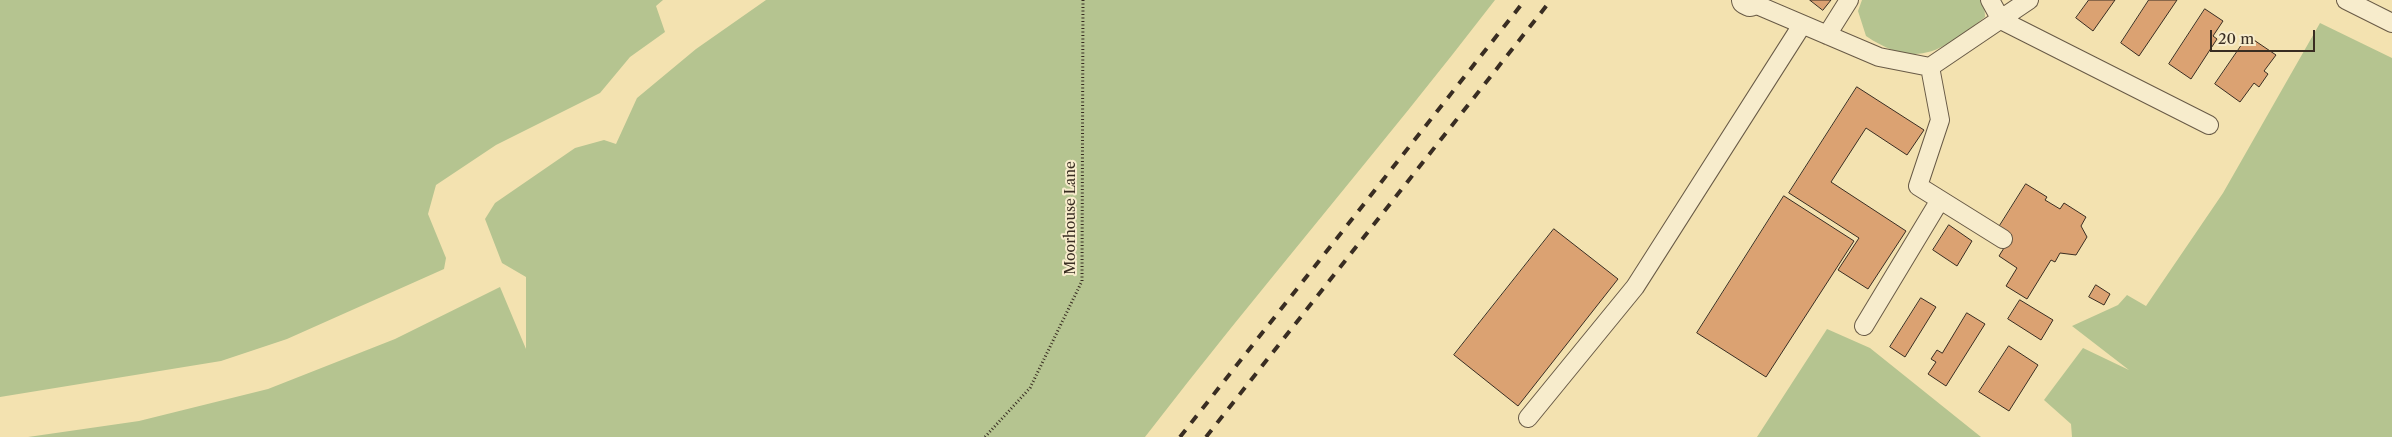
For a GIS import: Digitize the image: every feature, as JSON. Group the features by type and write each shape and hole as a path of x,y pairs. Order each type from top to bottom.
{"lane":[{"path":"1828,35 1849,0"},
{"path":"1990,0 2000,20 2209,126"},
{"path":"1748,1 1879,57 1930,67 2029,0"},
{"path":"2346,0 2392,22"},
{"path":"1528,418 1635,287 1802,25"},
{"path":"1930,67 1940,120 1918,186 2003,239"},
{"path":"1864,326 1940,200"}],"path":[{"name":"Moorhouse Lane","path":"985,437 1030,388 1082,282 1083,0"}],"green space":[{"path":"0,0 663,0 656,6 665,32 630,57 600,93 496,145 436,185 428,214 446,258 444,269 287,339 221,361 0,397"},
{"path":"766,0 1495,0 1145,437 28,437 139,421 268,389 395,339 500,287 526,349 526,277 502,263 485,219 495,203 575,148 604,140 616,144 637,98 696,49"},
{"path":"1862,0 1984,0 1985,17 1942,47 1915,54 1900,52 1866,36 1858,11"},
{"path":"2320,23 2392,58 2392,437 2072,437 2071,424 2044,400 2083,348 2129,370 2072,326 2118,305 2127,295 2146,306 2223,193"},
{"path":"1827,329 1870,348 1981,437 1757,437"}],"building":[{"path":"1810,0 1831,0 1823,10"},
{"path":"2089,0 2115,0 2093,31 2076,18"},
{"path":"2149,0 2177,0 2139,56 2121,43"},
{"path":"2205,9 2223,21 2213,36 2217,39 2191,79 2169,64"},
{"path":"2248,36 2276,55 2264,71 2268,74 2259,87 2254,83 2240,102 2215,84"},
{"path":"1857,87 1924,130 1907,155 1866,128 1831,182 1906,231 1868,289 1838,270 1859,238 1789,193"},
{"path":"2026,184 2047,197 2045,200 2060,209 2064,203 2086,217 2081,226 2087,237 2076,255 2060,253 2055,262 2051,260 2027,299 2006,286 2017,268 1999,256 2012,235 1999,227"},
{"path":"1784,196 1854,241 1766,377 1697,333"},
{"path":"1949,225 1972,241 1957,266 1933,250"},
{"path":"1554,229 1618,279 1518,406 1454,355"},
{"path":"2096,285 2110,294 2104,305 2089,297"},
{"path":"1921,298 1936,307 1905,357 1890,347"},
{"path":"2020,300 2053,320 2041,340 2008,319"},
{"path":"1967,313 1985,324 1946,386 1928,374 1936,362 1931,359 1937,350 1942,353"},
{"path":"2009,346 2038,365 2009,411 1979,392"}],"railway":[{"path":"1180,437 1525,0"},
{"path":"1206,437 1551,0"}]}
